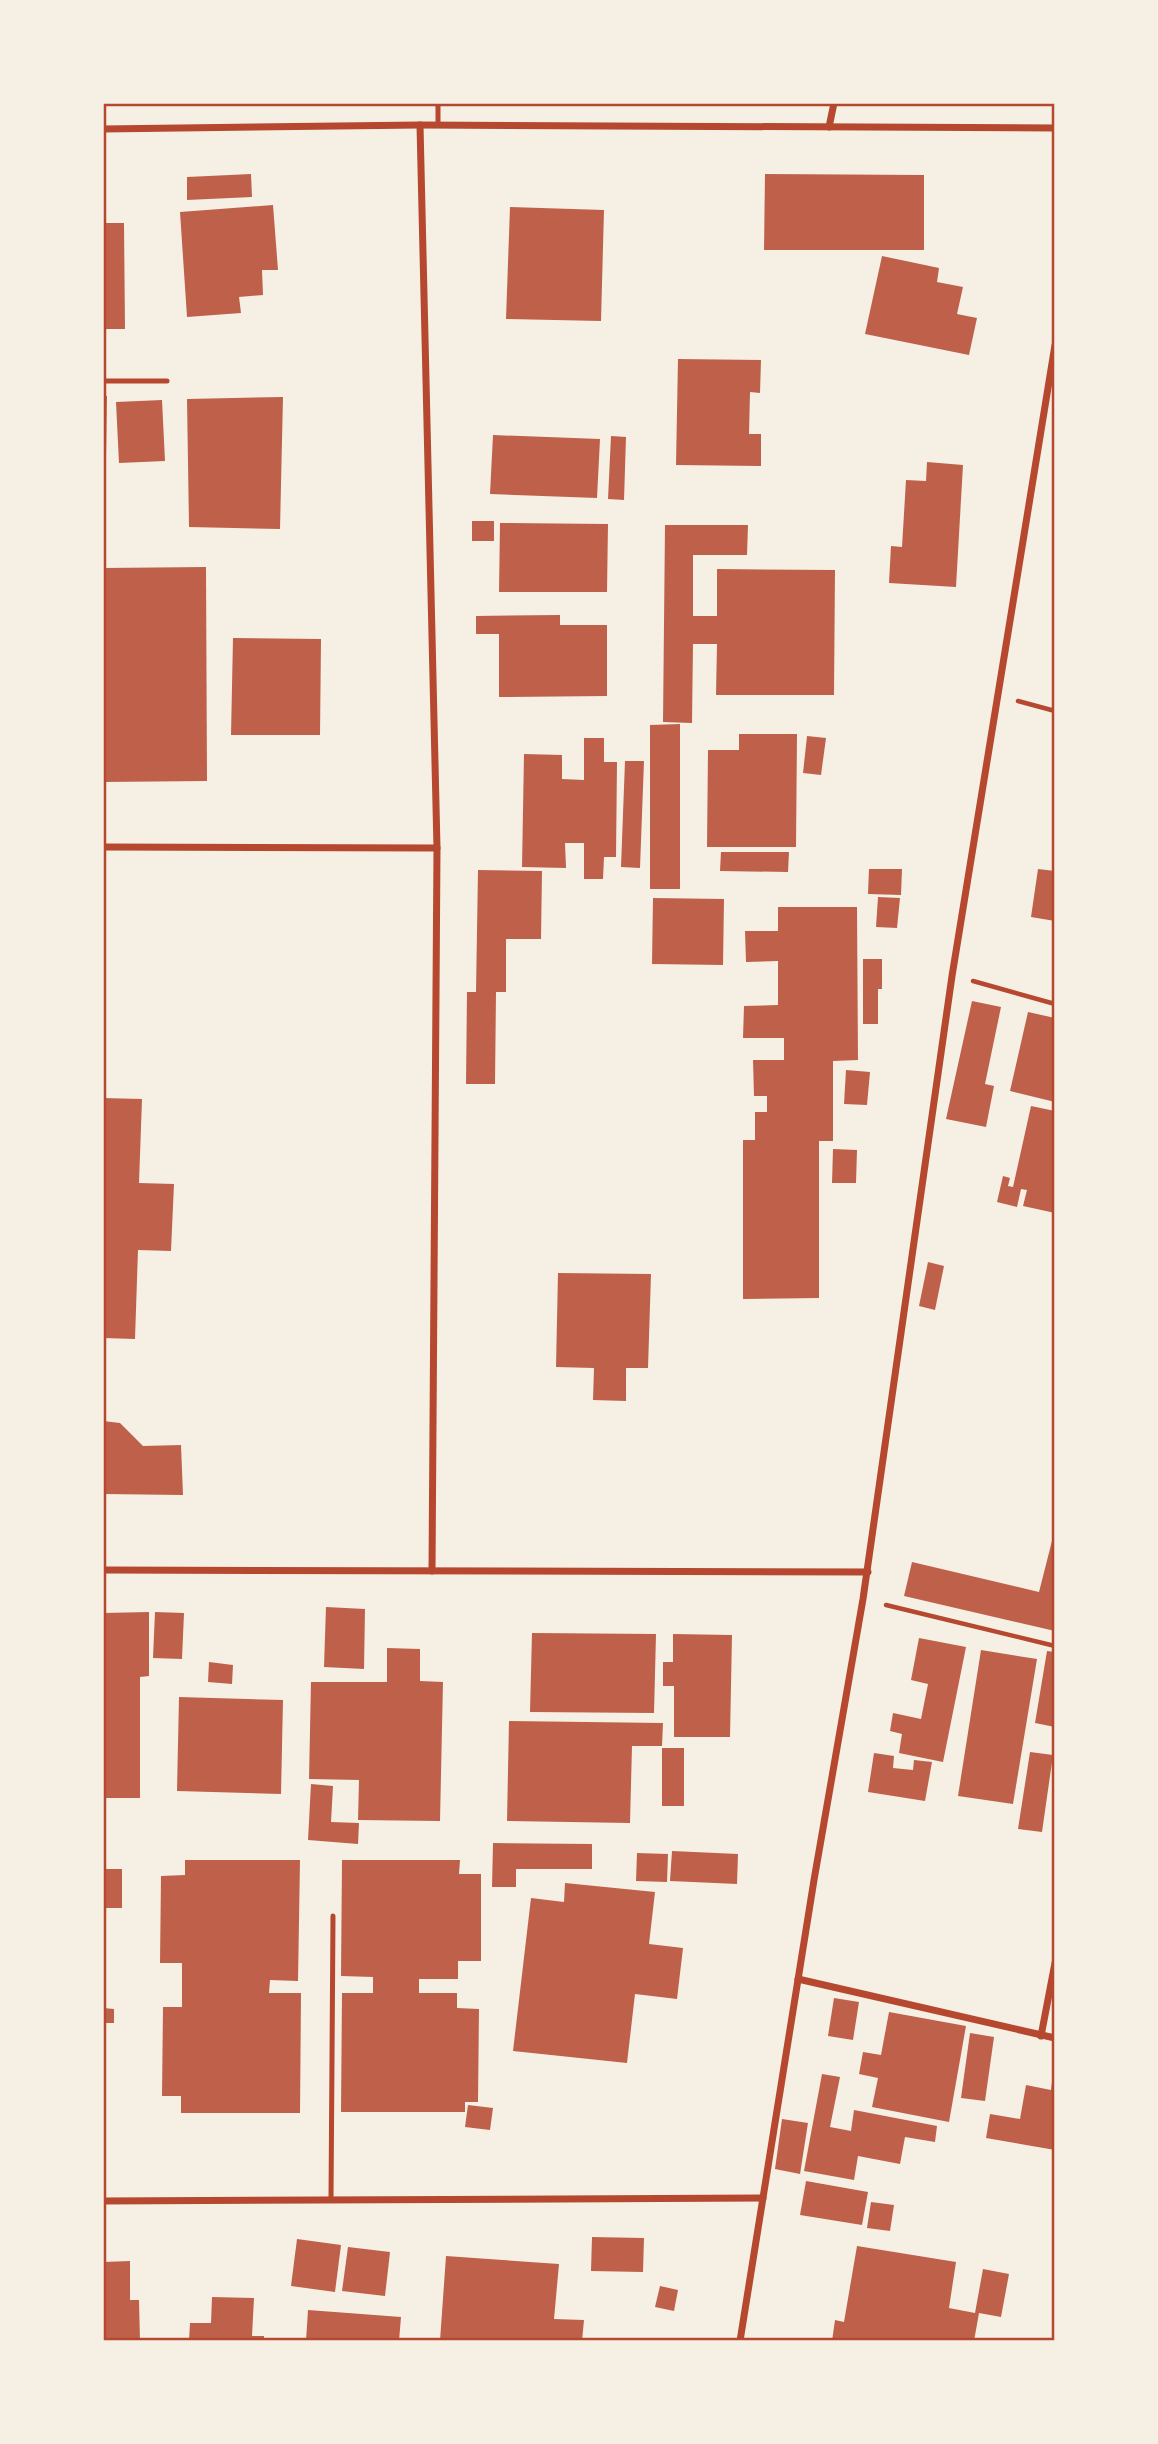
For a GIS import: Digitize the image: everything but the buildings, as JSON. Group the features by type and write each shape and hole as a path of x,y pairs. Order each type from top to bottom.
{"street":[{"path":"829,127 834,103"},
{"path":"419,125 437,848 432,1571"},
{"path":"103,129 419,125 1055,128"},
{"path":"740,2341 798,1979 868,1572 952,976 1055,345"},
{"path":"103,847 437,848"},
{"path":"103,1570 868,1572"},
{"path":"1041,2036 1055,1963"},
{"path":"798,1979 1055,2038"},
{"path":"103,2201 763,2198"}],"lane":[{"path":"438,103 438,125"},
{"path":"103,380 167,381"},
{"path":"331,2200 333,1916"}],"path":[{"path":"997,695 1055,711"},
{"path":"952,976 1055,1004"},
{"path":"863,1600 1055,1646"}]}
